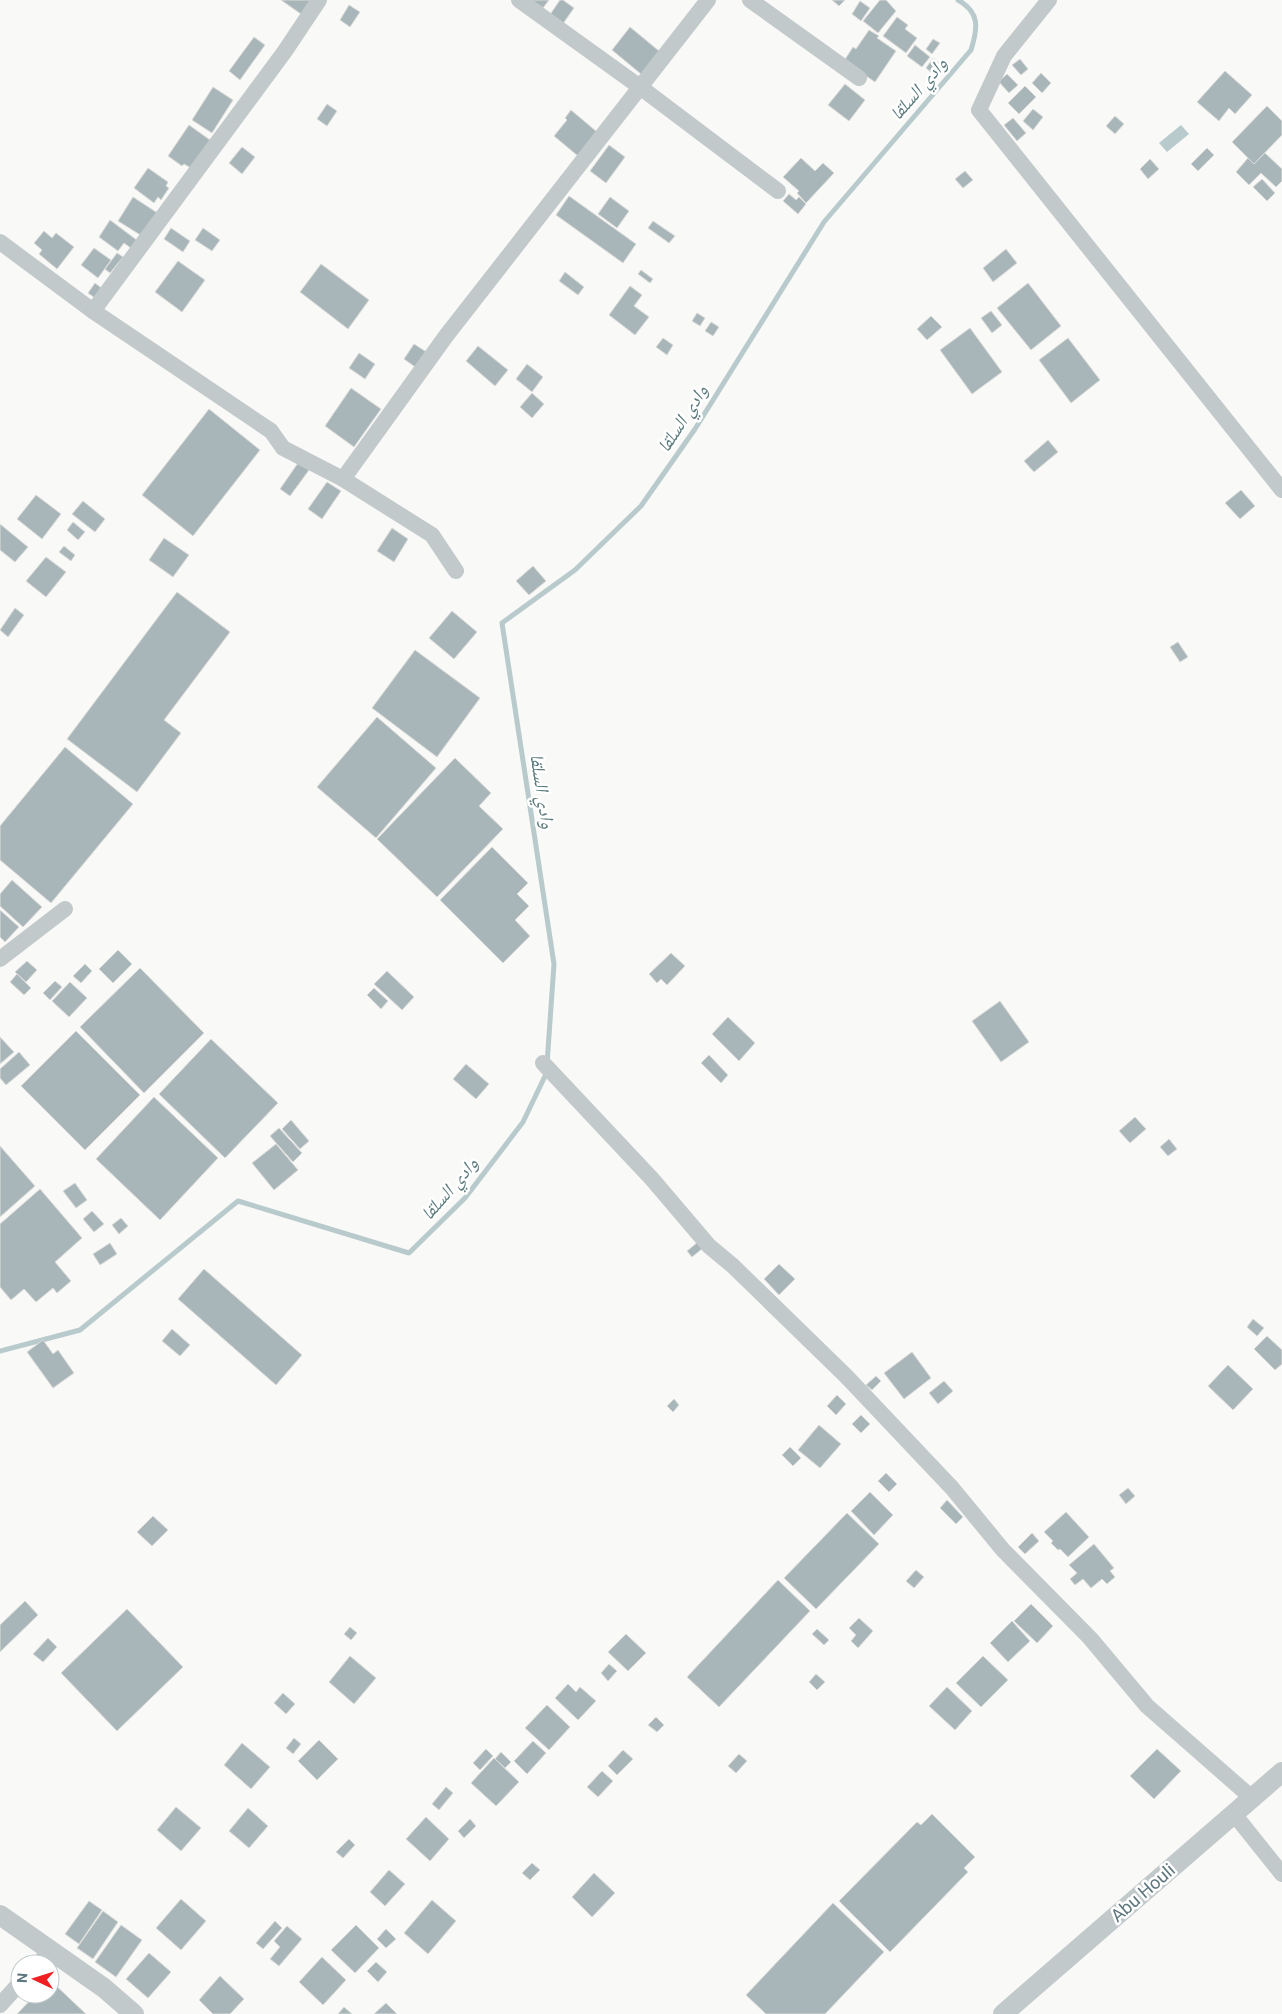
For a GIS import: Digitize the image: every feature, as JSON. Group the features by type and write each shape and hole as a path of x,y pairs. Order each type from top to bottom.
{"street":[{"path":"93,311 285,51 319,0"},
{"path":"519,0 640,87 778,191"},
{"path":"343,479 446,336 708,0"},
{"path":"750,0 859,78"},
{"path":"1049,0 1004,56 979,110 1282,490"},
{"path":"0,242 93,311 271,431 283,448 343,479 432,535 456,571"},
{"path":"0,959 65,909"},
{"path":"543,1063 652,1179 709,1246 733,1266 846,1376 952,1488 1003,1550 1090,1638 1147,1706 1252,1798"},
{"name":"Abu Houli","path":"1003,2014 1282,1772"},
{"path":"1234,1814 1282,1874"},
{"path":"0,1916 41,1954"},
{"path":"60,1965 104,1988 134,2014"},
{"path":"0,2005 10,1994"}],"shaded area":[{"path":"1181,125 1189,134 1167,152 1159,143"}],"building":[{"path":"281,0 311,0 301,14"},
{"path":"531,0 549,0 543,8"},
{"path":"560,0 574,8 562,25 549,16"},
{"path":"832,0 845,0 839,6"},
{"path":"880,0 886,0 896,11 878,33 863,21"},
{"path":"860,1 870,8 861,21 852,14"},
{"path":"349,5 360,12 350,27 340,20"},
{"path":"897,17 908,25 905,29 917,38 906,53 883,36"},
{"path":"630,27 659,51 641,74 612,50"},
{"path":"869,30 896,51 875,82 844,61 853,47 856,49"},
{"path":"254,37 265,45 240,80 229,71"},
{"path":"933,39 940,43 932,54 926,49"},
{"path":"915,45 930,57 922,67 907,56"},
{"path":"933,58 939,63 932,73 926,68"},
{"path":"1020,59 1028,69 1021,75 1012,65"},
{"path":"1225,71 1252,95 1235,114 1229,108 1219,121 1197,102"},
{"path":"1041,73 1051,83 1042,93 1032,83"},
{"path":"1007,74 1018,85 1009,93 999,82"},
{"path":"845,84 865,100 849,121 828,105"},
{"path":"1025,86 1036,97 1019,114 1008,103"},
{"path":"213,87 233,100 212,133 192,120"},
{"path":"327,104 337,111 327,126 317,119"},
{"path":"1267,106 1282,121 1282,135 1254,164 1232,142"},
{"path":"1033,109 1043,117 1033,130 1023,121"},
{"path":"571,110 597,132 578,156 554,136 567,120 565,118"},
{"path":"1115,116 1124,124 1115,134 1106,126"},
{"path":"1013,118 1026,133 1017,141 1004,125"},
{"path":"189,125 210,140 191,168 184,164 182,166 168,156"},
{"path":"609,145 625,157 606,183 590,171"},
{"path":"242,147 255,157 242,174 229,163"},
{"path":"1207,148 1214,155 1198,171 1191,164"},
{"path":"1265,153 1282,169 1282,181 1276,187 1261,173 1249,185 1236,172 1248,158 1254,164"},
{"path":"801,158 815,171 823,163 834,173 806,203 797,193 799,191 783,177"},
{"path":"1150,159 1159,169 1148,179 1140,169"},
{"path":"148,168 168,182 166,186 169,188 161,200 158,197 154,203 134,188"},
{"path":"965,171 973,180 963,188 955,179"},
{"path":"1262,179 1275,193 1267,201 1253,187"},
{"path":"789,194 796,200 799,197 806,204 798,214 783,201"},
{"path":"569,196 636,244 623,263 556,215"},
{"path":"133,197 159,214 142,236 118,221"},
{"path":"610,197 629,211 617,228 598,214"},
{"path":"110,220 138,241 132,249 124,243 118,251 99,237"},
{"path":"653,221 675,236 669,243 648,228"},
{"path":"171,228 190,241 183,252 164,239"},
{"path":"203,228 220,240 212,251 195,240"},
{"path":"44,231 52,238 56,233 74,247 57,269 39,254 42,250 34,243"},
{"path":"94,248 111,260 98,278 81,265"},
{"path":"1006,249 1017,263 993,282 983,268"},
{"path":"117,253 123,257 110,273 105,269"},
{"path":"178,261 205,280 182,312 155,292"},
{"path":"321,264 369,300 348,329 300,292"},
{"path":"641,270 653,279 650,283 638,274"},
{"path":"565,272 584,287 578,295 559,281"},
{"path":"95,283 104,290 98,300 88,293"},
{"path":"1028,283 1061,326 1031,350 997,308"},
{"path":"630,286 642,295 634,306 649,317 635,335 609,315"},
{"path":"991,311 1002,325 992,333 981,318"},
{"path":"697,313 705,318 700,326 692,321"},
{"path":"931,316 942,327 927,340 917,329"},
{"path":"711,322 719,327 713,336 705,331"},
{"path":"970,328 1002,372 972,394 940,350"},
{"path":"663,338 673,345 667,355 656,347"},
{"path":"1068,338 1100,380 1071,403 1039,360"},
{"path":"414,344 428,353 418,369 404,359"},
{"path":"478,346 508,370 495,386 466,361"},
{"path":"359,353 375,364 365,379 349,368"},
{"path":"527,364 543,377 532,392 516,379"},
{"path":"351,388 381,409 354,447 325,426"},
{"path":"532,393 544,404 532,418 520,407"},
{"path":"209,409 260,450 193,536 142,495"},
{"path":"1048,440 1058,452 1034,472 1024,461"},
{"path":"298,463 309,470 290,496 280,489"},
{"path":"327,482 341,491 322,519 308,509"},
{"path":"1241,490 1255,506 1240,519 1225,503"},
{"path":"36,495 61,514 42,539 17,519"},
{"path":"83,501 105,519 95,532 72,514"},
{"path":"73,522 85,532 78,540 67,530"},
{"path":"0,524 28,547 15,562 0,550"},
{"path":"392,528 408,539 394,562 377,551"},
{"path":"164,538 189,555 173,577 149,560"},
{"path":"64,546 75,555 71,561 59,552"},
{"path":"46,557 66,572 46,597 26,581"},
{"path":"533,566 546,581 529,595 516,581"},
{"path":"177,592 230,632 164,720 181,733 137,792 67,739"},
{"path":"15,608 24,615 8,637 0,630"},
{"path":"452,611 477,632 454,659 429,638"},
{"path":"1178,642 1188,657 1180,662 1170,647"},
{"path":"415,650 480,698 437,757 372,708"},
{"path":"377,717 436,768 376,838 317,787"},
{"path":"65,747 133,804 51,903 0,860 0,826"},
{"path":"455,758 491,793 479,806 503,829 437,897 377,839"},
{"path":"492,847 528,883 517,894 529,906 515,920 530,936 503,963 440,900"},
{"path":"12,880 42,907 23,927 0,906 0,894"},
{"path":"0,910 19,927 5,942 0,937"},
{"path":"118,950 132,964 113,983 99,969"},
{"path":"671,953 685,966 667,985 661,979 657,983 649,974"},
{"path":"27,961 37,970 26,982 15,972"},
{"path":"85,964 92,971 81,983 73,976"},
{"path":"140,968 204,1033 144,1093 80,1027"},
{"path":"387,971 414,997 402,1010 374,984"},
{"path":"17,974 31,988 24,995 10,982"},
{"path":"55,981 62,987 50,1000 43,993"},
{"path":"70,982 87,998 69,1017 52,1001"},
{"path":"374,988 388,1001 381,1009 367,995"},
{"path":"1000,1001 1029,1042 1001,1062 972,1021"},
{"path":"728,1017 755,1043 739,1061 712,1034"},
{"path":"76,1031 140,1095 85,1150 21,1086"},
{"path":"0,1037 14,1052 0,1064"},
{"path":"211,1039 278,1103 225,1158 159,1094"},
{"path":"19,1052 30,1065 6,1085 0,1078 0,1069"},
{"path":"709,1055 728,1075 721,1083 701,1063"},
{"path":"466,1064 489,1084 476,1099 453,1079"},
{"path":"154,1097 218,1158 160,1220 96,1159"},
{"path":"1135,1117 1146,1129 1130,1143 1119,1131"},
{"path":"291,1120 309,1141 300,1149 282,1129"},
{"path":"279,1128 302,1153 293,1162 270,1136"},
{"path":"1169,1139 1177,1149 1168,1156 1160,1147"},
{"path":"276,1144 298,1170 274,1190 252,1163"},
{"path":"0,1146 35,1186 0,1217"},
{"path":"75,1183 87,1200 76,1208 63,1191"},
{"path":"40,1189 82,1238 55,1262 71,1281 57,1293 53,1288 36,1302 24,1289 11,1300 0,1287 0,1224"},
{"path":"92,1211 104,1224 94,1232 83,1219"},
{"path":"121,1218 128,1226 119,1234 112,1225"},
{"path":"698,1242 703,1248 692,1257 687,1251"},
{"path":"110,1243 117,1254 100,1265 93,1254"},
{"path":"779,1264 795,1279 779,1295 764,1279"},
{"path":"204,1269 302,1355 276,1385 178,1299"},
{"path":"1253,1319 1264,1328 1257,1336 1247,1327"},
{"path":"172,1329 190,1345 180,1356 162,1341"},
{"path":"1267,1336 1282,1350 1282,1364 1275,1370 1254,1349"},
{"path":"43,1340 53,1354 58,1350 74,1373 53,1388 27,1352"},
{"path":"912,1352 931,1378 904,1399 884,1373"},
{"path":"1228,1365 1253,1389 1233,1410 1208,1386"},
{"path":"876,1376 881,1381 872,1390 866,1385"},
{"path":"944,1381 953,1391 938,1404 929,1393"},
{"path":"837,1395 846,1404 836,1415 827,1406"},
{"path":"674,1399 679,1405 673,1412 667,1406"},
{"path":"861,1415 870,1424 861,1433 852,1424"},
{"path":"819,1425 841,1444 820,1468 798,1450"},
{"path":"790,1447 801,1458 793,1466 782,1455"},
{"path":"886,1473 897,1484 889,1492 878,1481"},
{"path":"1128,1488 1135,1496 1126,1504 1119,1495"},
{"path":"870,1492 893,1515 874,1535 851,1511"},
{"path":"947,1500 963,1517 956,1524 940,1508"},
{"path":"1066,1512 1089,1537 1068,1557 1051,1543 1053,1541 1044,1532"},
{"path":"847,1513 879,1544 816,1609 784,1578"},
{"path":"153,1516 168,1530 152,1546 137,1532"},
{"path":"1032,1533 1039,1541 1025,1554 1018,1547"},
{"path":"1094,1544 1114,1568 1110,1571 1115,1577 1107,1584 1102,1579 1091,1588 1083,1579 1075,1585 1070,1579 1077,1573 1069,1565"},
{"path":"916,1570 924,1577 914,1588 906,1581"},
{"path":"778,1580 810,1611 719,1707 687,1677"},
{"path":"25,1601 38,1615 0,1652 0,1625"},
{"path":"1031,1604 1053,1626 1037,1643 1014,1621"},
{"path":"127,1609 183,1667 117,1731 61,1673"},
{"path":"859,1618 873,1631 858,1648 851,1641 856,1635 849,1628"},
{"path":"1012,1621 1030,1641 1008,1662 990,1643"},
{"path":"350,1627 357,1633 351,1640 344,1634"},
{"path":"817,1629 829,1640 824,1645 812,1634"},
{"path":"626,1634 646,1653 628,1671 608,1652"},
{"path":"48,1638 57,1647 43,1662 33,1654"},
{"path":"350,1656 376,1678 354,1704 329,1682"},
{"path":"983,1656 1008,1680 981,1707 956,1683"},
{"path":"609,1664 617,1671 608,1681 601,1673"},
{"path":"816,1674 825,1682 817,1690 809,1682"},
{"path":"568,1684 576,1692 580,1687 596,1701 578,1720 555,1698"},
{"path":"947,1687 972,1711 955,1730 929,1706"},
{"path":"283,1693 295,1704 286,1714 274,1703"},
{"path":"547,1705 570,1727 549,1750 525,1728"},
{"path":"656,1717 664,1725 657,1732 648,1725"},
{"path":"294,1738 301,1744 293,1754 286,1748"},
{"path":"319,1740 338,1759 317,1780 298,1761"},
{"path":"533,1741 546,1753 527,1774 514,1761"},
{"path":"242,1743 270,1767 251,1789 224,1765"},
{"path":"486,1749 493,1756 480,1770 473,1763"},
{"path":"1157,1749 1181,1771 1154,1799 1130,1776"},
{"path":"623,1750 633,1759 617,1775 608,1766"},
{"path":"501,1752 511,1762 505,1768 495,1759"},
{"path":"739,1754 747,1761 736,1773 728,1766"},
{"path":"494,1758 519,1782 496,1806 471,1783"},
{"path":"602,1771 613,1781 598,1797 587,1787"},
{"path":"446,1787 453,1793 439,1810 432,1804"},
{"path":"176,1807 201,1828 181,1851 157,1830"},
{"path":"248,1808 268,1826 249,1848 229,1831"},
{"path":"932,1814 975,1857 964,1868 968,1872 890,1952 839,1901 917,1822 921,1825"},
{"path":"426,1817 449,1839 430,1861 406,1839"},
{"path":"470,1819 476,1826 464,1838 458,1831"},
{"path":"349,1839 355,1845 343,1858 336,1852"},
{"path":"532,1863 540,1870 530,1880 522,1873"},
{"path":"389,1870 405,1884 385,1906 370,1892"},
{"path":"594,1873 615,1893 592,1917 572,1897"},
{"path":"181,1899 206,1921 181,1950 156,1928"},
{"path":"432,1900 456,1921 428,1954 404,1933"},
{"path":"89,1901 102,1910 79,1944 65,1934"},
{"path":"833,1903 884,1952 825,2014 766,2014 746,1995"},
{"path":"103,1911 118,1922 93,1959 77,1948"},
{"path":"275,1921 282,1928 263,1949 256,1943"},
{"path":"121,1925 142,1940 116,1977 95,1962"},
{"path":"356,1925 379,1948 355,1973 331,1950"},
{"path":"287,1926 302,1939 279,1966 270,1959 280,1947 274,1941"},
{"path":"386,1929 396,1939 386,1948 377,1939"},
{"path":"149,1953 171,1972 148,1998 126,1979"},
{"path":"322,1957 346,1980 323,2005 299,1982"},
{"path":"376,1962 387,1972 378,1982 367,1971"},
{"path":"220,1976 244,1999 230,2014 213,2014 199,2000"},
{"path":"60,1989 86,2014 17,2014 26,2004 60,2004"},
{"path":"386,2003 397,2014 374,2014"},
{"path":"344,2007 352,2014 338,2014"}],"waterway":[{"name":"وادي السلقا","path":"547,1064 554,964 502,623 575,570 641,506 695,429 824,222 971,50 976,28 974,15 958,0"},
{"name":"وادي السلقا","path":"0,1351 80,1330 238,1201 409,1253 465,1198 523,1122 547,1072"}]}
